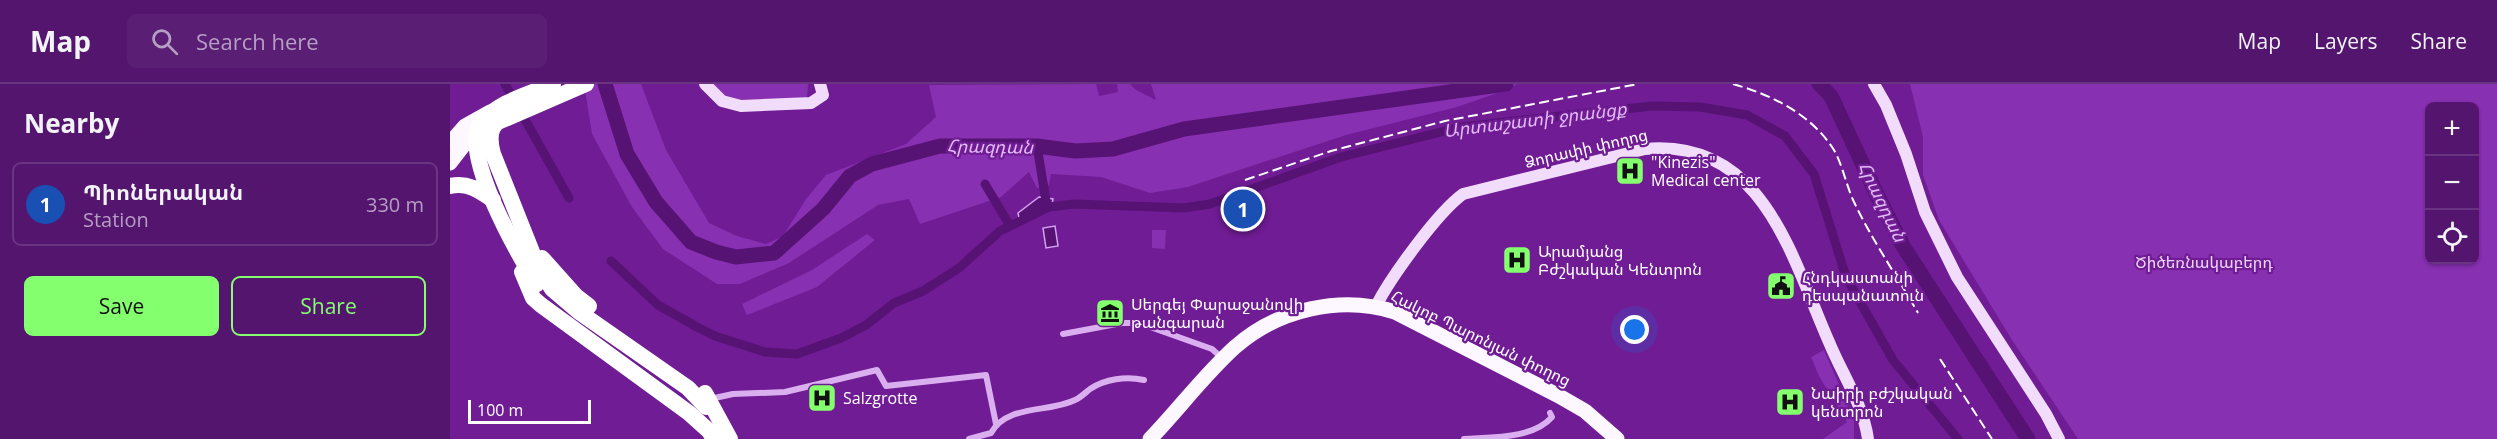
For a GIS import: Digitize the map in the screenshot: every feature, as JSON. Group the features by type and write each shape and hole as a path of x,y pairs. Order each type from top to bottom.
{"highway":[{"path":"524,249 493,200 488,165 490,140 494,119 554,84"},
{"path":"586,84 481,122 476,134 476,157 488,165 538,285 555,302 673,387 705,405 730,439"},
{"path":"450,186 457,184 474,188 493,200"},
{"path":"524,249 518,261 533,298 689,413 709,431 714,439"}],"main road":[{"path":"450,143 465,126 494,119"},
{"path":"450,163 466,141 476,134"},
{"name":"Հակոբ Պարոնյան փողոց","path":"1150,439 1223,359 1258,330 1293,314 1332,305 1355,303 1376,306 1401,315 1553,392 1585,411 1617,439"},
{"name":"Հակոբ Պարոնյան փողոց","path":"1160,439 1238,354 1265,333 1300,318 1326,312 1379,316 1410,328 1556,402 1591,425 1607,439"}],"street":[{"path":"705,84 722,101 741,106 811,103 822,90"},
{"path":"1874,84 1886,105 1906,154 1925,212 1957,278 2040,404 2059,439"},
{"name":"Ձորափի փողոց","path":"1376,306 1385,288 1441,216 1463,194 1645,149 1662,147 1689,150 1714,159 1755,191 1771,214 1790,251 1829,344 1858,404 1868,439"},
{"path":"1063,334 1139,322 1212,350 1223,359"},
{"path":"705,405 733,394 785,392 877,370 886,386 986,375 996,424"},
{"path":"969,439 991,433 996,424 1022,412 1075,401 1103,382 1133,378 1144,380"},
{"path":"1464,439 1508,439 1543,427 1552,417 1550,414"}],"green space":[{"path":"584,84 641,84 666,150 709,223 737,236 766,244 783,236 806,199 826,175 906,144 936,117 929,85 1096,84 1099,96 1118,92 1117,84 1130,84 1136,90 1156,100 1151,84 1517,84 1509,89 1457,107 1346,135 1188,187 1150,193 1101,177 1051,174 1049,185 1037,188 1029,172 1001,197 920,224 909,199 878,205 789,263 740,284 717,284 663,249 632,207 592,134"},
{"path":"712,84 808,84 807,97 755,102 730,99"},
{"name":"Ծիծեռնակաբերդ","path":"1910,84 2497,84 2497,439 2078,439 2012,340 1939,220 1923,175 1923,137"},
{"path":"1152,230 1166,230 1165,249 1152,248"},
{"path":"867,234 875,240 817,287 747,315 742,304 812,270"},
{"path":"1824,350 1854,419 1854,439 1823,439 1847,422 1819,376 1811,357"}],"shaded area":[{"path":"1039,197 1053,199 1052,204 1019,218 1018,213"},
{"path":"1055,226 1058,246 1046,248 1043,228"}],"waterway":[{"name":"Արտաշատի ջրանցք","path":"505,84 569,198"},
{"name":"Հրազդան","path":"605,84 627,154 656,202 691,242 736,257 774,253 823,209 850,176 872,164 940,146 1037,146 1075,151 1113,149 1184,129 1506,84"},
{"name":"Հրազդան","path":"1819,84 1831,96 1903,246 2028,439"},
{"name":"Արտաշատի ջրանցք","path":"611,261 658,305 697,327 715,336 765,352 797,354 841,338 866,325 894,303 923,291 959,268 1000,231 1049,207 1074,204 1184,208 1210,204 1341,157 1461,127 1652,106 1700,107 1747,115 1785,136 1814,174 1846,277 1893,360 1958,439"},
{"path":"1037,146 1046,201 1038,206"},
{"path":"985,184 1010,226"}],"railway":[{"path":"1245,180 1331,151 1445,121 1638,84"},
{"path":"1733,84 1762,94 1790,108 1825,137 1837,156 1851,196 1861,216 1918,313"},
{"path":"1940,359 1992,439"}],"place":[{"name":"\"Kinezis\" Medical center","path":"1630,171"},
{"name":"Պիոներական","path":"1243,209"},
{"name":"Արամյանց Բժշկական Կենտրոն","path":"1517,260"},
{"name":"Հնդկաստանի դեսպանատուն","path":"1781,286"},
{"name":"Սերգեյ Փարաջանովի թանգարան","path":"1110,313"},
{"name":"Salzgrotte","path":"822,398"},
{"name":"Նաիրի բժշկական կենտրոն","path":"1790,402"}]}
